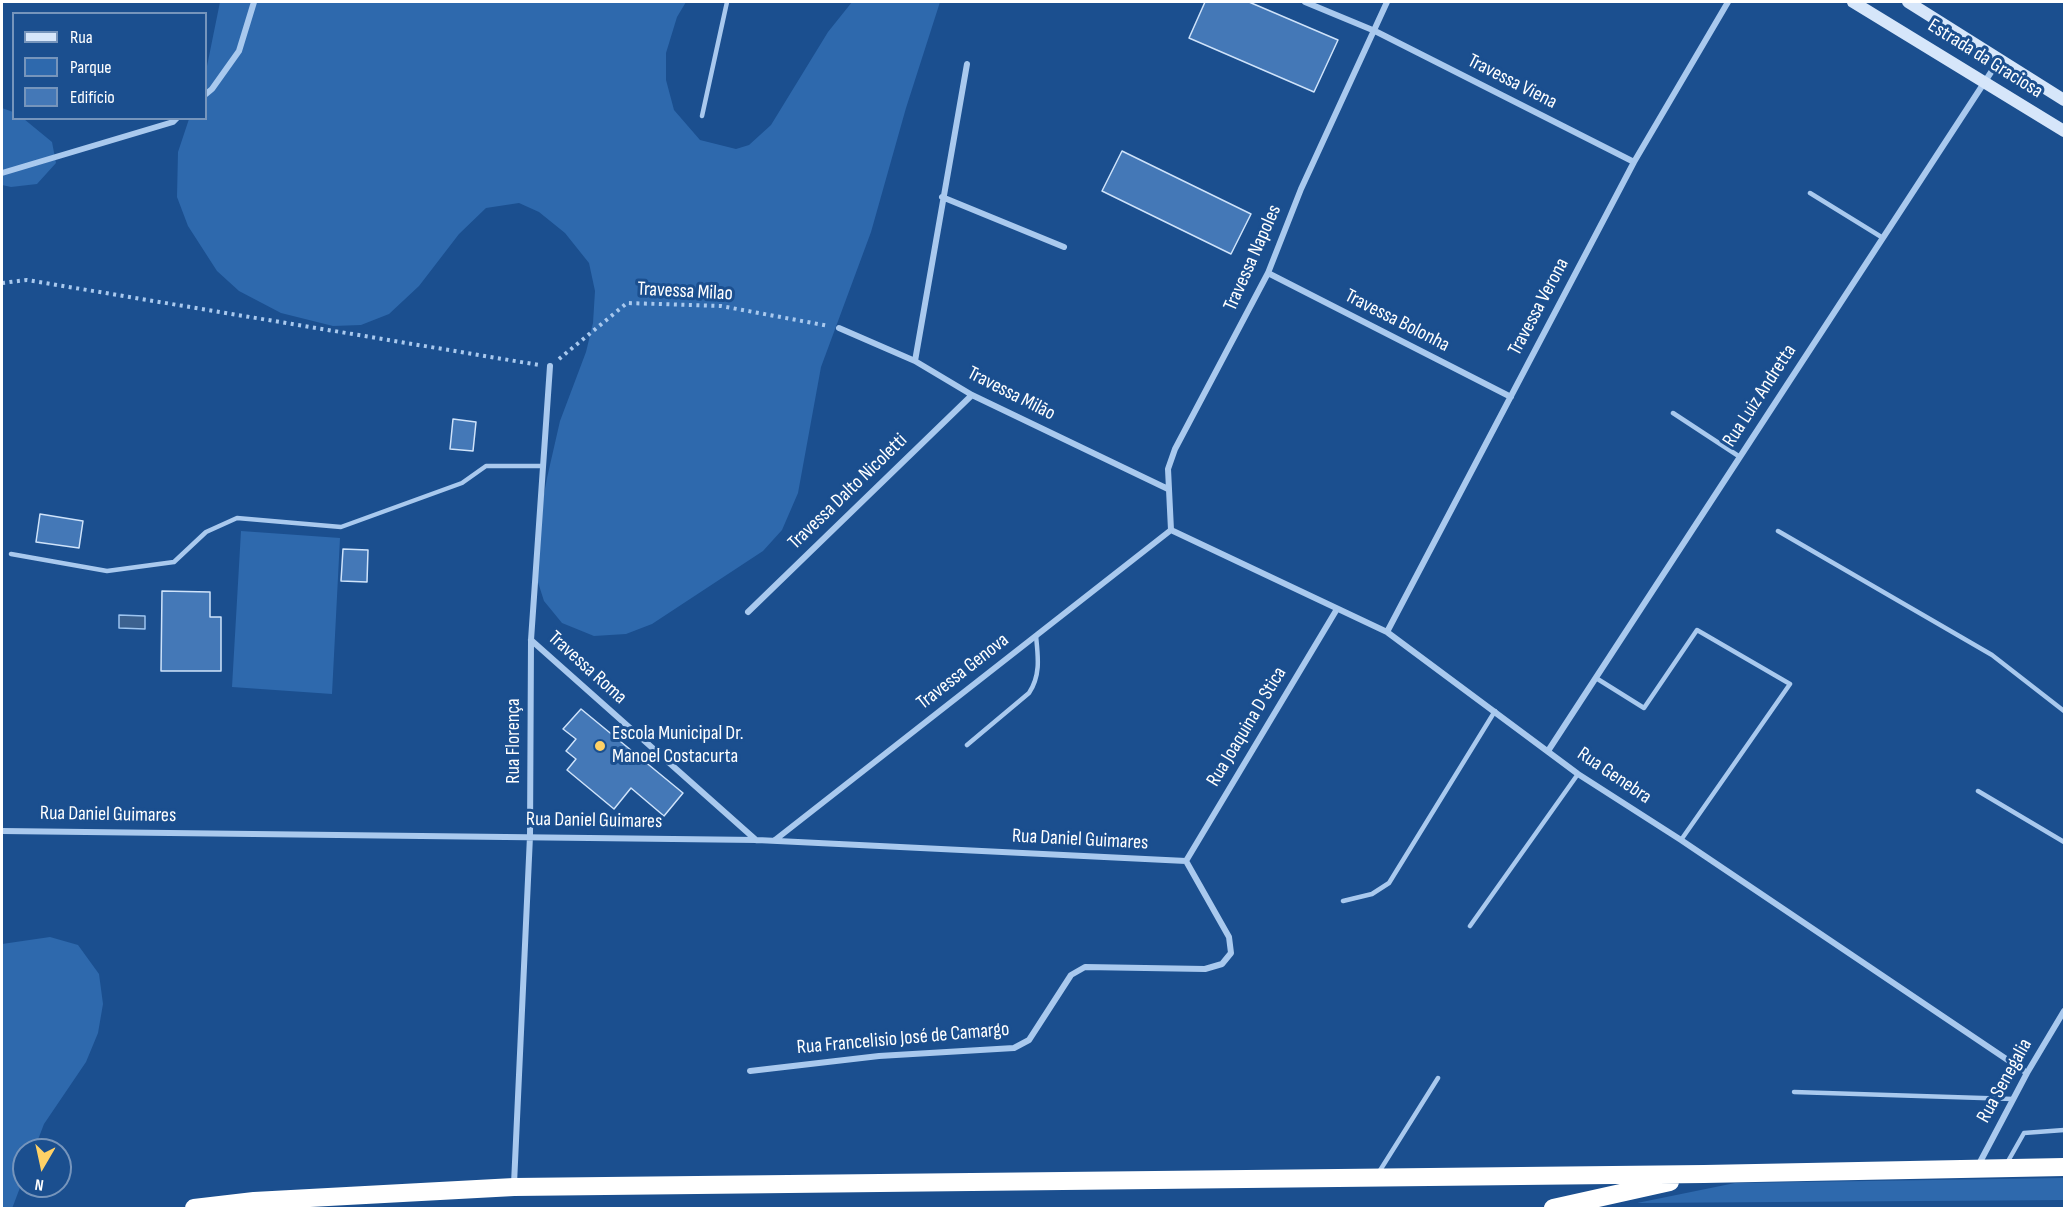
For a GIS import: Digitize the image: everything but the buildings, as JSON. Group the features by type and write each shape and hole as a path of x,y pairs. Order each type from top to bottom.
{"highway":[{"path":"194,1209 255,1201 514,1187 1704,1174 2064,1167"},
{"path":"1553,1209 1704,1174"}],"main road":[{"name":"Estrada da Graciosa","path":"1853,2 2064,131"},
{"name":"Estrada da Graciosa","path":"1908,2 2064,100"}],"street":[{"path":"207,93 239,51 254,2"},
{"name":"Travessa Viena","path":"1305,2 1375,32 1634,162"},
{"name":"Travessa Napoles","path":"1171,530 1168,470 1175,449 1268,273 1301,189 1387,2"},
{"name":"Travessa Verona","path":"1387,632 1634,162 1728,2"},
{"name":"Rua Luiz Andretta","path":"1548,751 1999,60"},
{"path":"915,361 967,64"},
{"path":"2,172 175,120"},
{"path":"942,197 1064,247"},
{"name":"Travessa Bolonha","path":"1268,273 1511,397"},
{"name":"Travessa Milão","path":"839,328 915,361 972,395 1168,489"},
{"name":"Rua Florença","path":"514,1187 530,836 531,640 550,366"},
{"name":"Travessa Dalto Nicoletti","path":"748,612 972,395"},
{"name":"Rua Genebra","path":"1171,530 1387,632 1578,774 1681,840 2026,1072"},
{"name":"Travessa Genova","path":"774,841 1171,530"},
{"name":"Rua Joaquina D Stica","path":"1186,861 1337,609"},
{"name":"Travessa Roma","path":"531,640 757,840"},
{"name":"Rua Daniel Guimares","path":"2,831 757,840 1186,861"},
{"name":"Rua Francelisio José de Camargo","path":"750,1071 879,1056 1014,1048 1029,1040 1071,975 1085,967 1205,969 1222,964 1231,953 1229,937 1186,861"},
{"name":"Rua Senegalia","path":"1978,1168 2026,1072 2064,1011"}],"lane":[{"path":"702,116 727,2"},
{"path":"1810,193 1883,238"},
{"path":"1672,413 1740,457"},
{"path":"11,554 107,571 174,562 206,531 237,518 341,527 462,483 486,466 543,466"},
{"path":"1778,531 1992,655 2064,711"},
{"path":"1596,678 1644,708 1697,630 1790,684 1681,840"},
{"path":"967,745 1029,693 1038,676 1036,636"},
{"path":"1343,901 1372,894 1389,883 1495,711"},
{"path":"1470,926 1578,774"},
{"path":"1978,791 2064,842"},
{"path":"1375,1177 1438,1078"},
{"path":"1794,1092 2013,1099"},
{"path":"2004,1167 2024,1133 2064,1130"}],"path":[{"path":"2,283 27,280 550,366"},
{"name":"Travessa Milao","path":"550,366 627,303 721,306 839,328"}],"green space":[{"path":"220,2 686,2 677,17 666,53 666,80 674,110 700,140 736,149 749,145 771,125 828,32 852,2 940,2 906,108 871,232 821,367 798,493 782,530 763,551 652,624 626,634 594,636 562,623 544,601 536,576 536,537 560,421 586,352 593,323 595,291 589,263 565,233 539,212 519,203 486,208 459,234 419,286 389,314 361,325 333,326 281,313 239,291 217,271 188,226 177,197 178,152 189,120 207,120 207,66"},
{"path":"2,108 12,112 12,120 25,120 52,142 56,163 37,184 11,187 2,185"},
{"path":"241,531 340,538 332,694 232,687"},
{"path":"50,937 78,945 99,974 103,1004 98,1033 86,1062 44,1124 39,1138 12,1138 12,1198 16,1198 12,1208 2,1208 2,944"},
{"path":"2064,1178 2064,1200 1637,1203 1735,1183"}],"shaded area":[{"path":"119,615 145,616 145,629 119,628"}],"place":[{"name":"Escola Municipal Dr. Manoel Costacurta","path":"600,746"}]}
